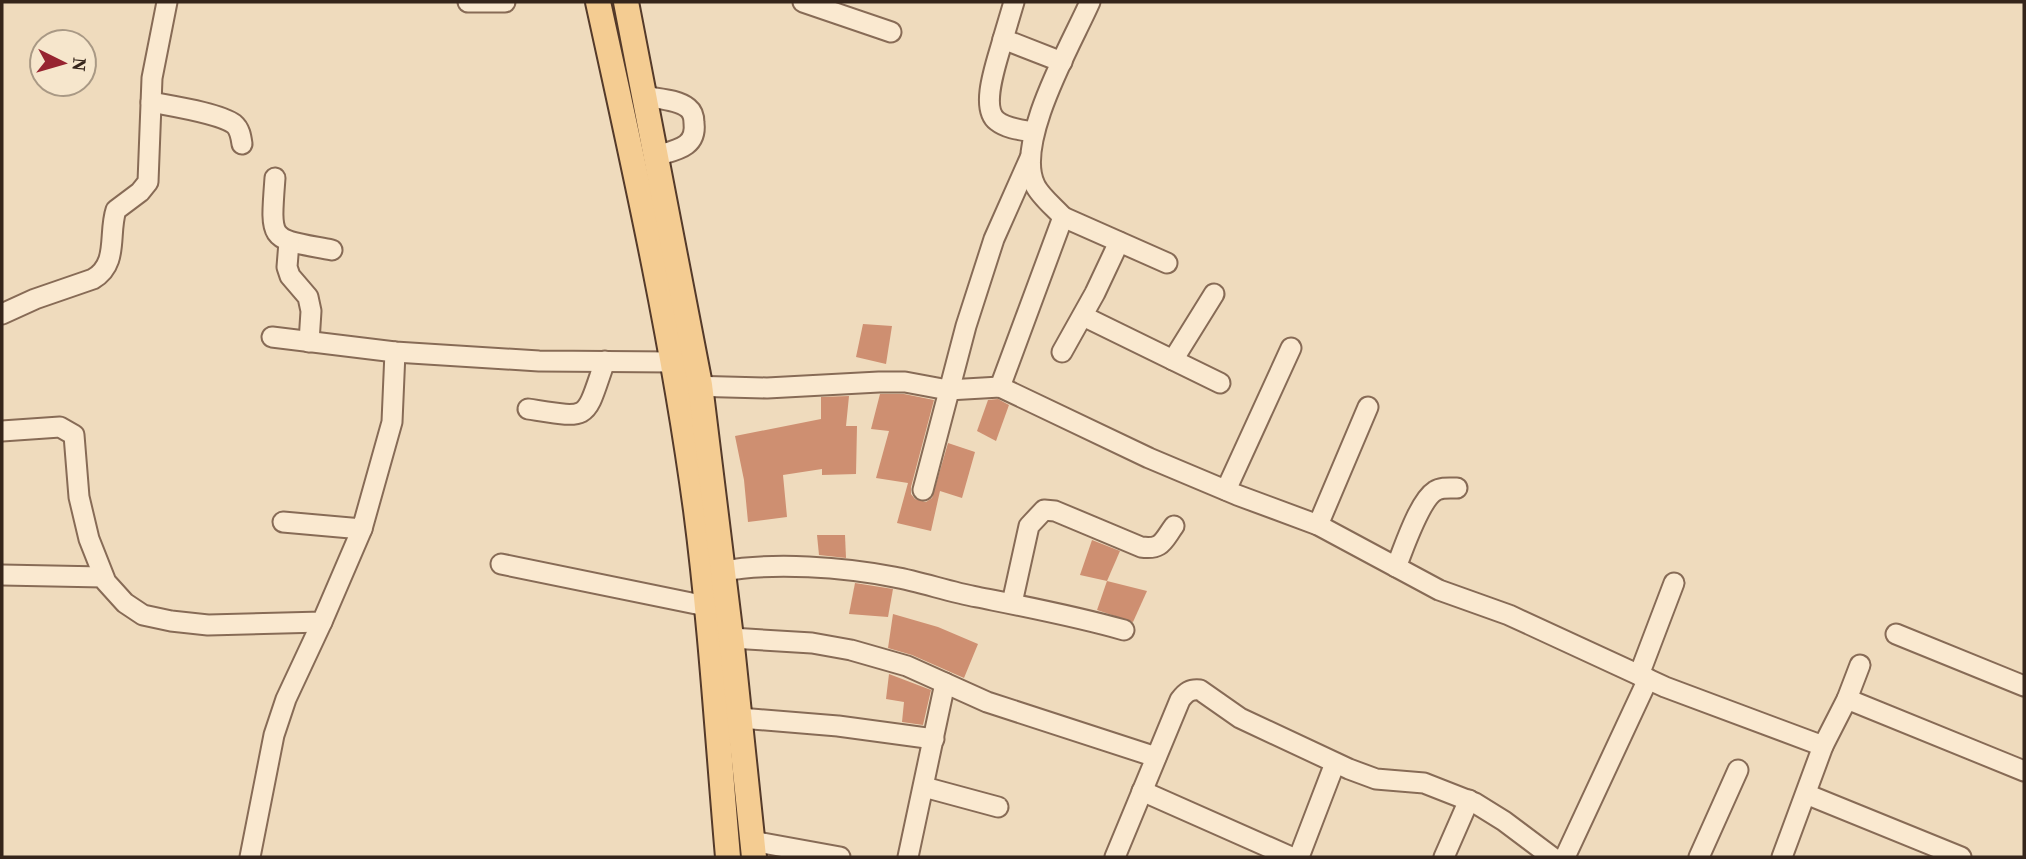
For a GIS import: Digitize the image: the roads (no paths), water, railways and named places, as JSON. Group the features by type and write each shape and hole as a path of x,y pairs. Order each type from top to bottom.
{"main road":[{"path":"598,2 649,162 723,571 728,857"},
{"path":"626,2 644,96 649,162 673,362 689,386 696,511 706,606 725,644 740,718 753,849"}],"street":[{"path":"2,314 35,299 93,279 109,265 116,209 140,192 148,182 152,78 167,2"},
{"path":"468,2 505,2"},
{"path":"803,2 891,32"},
{"path":"1014,2 988,100 989,112 996,121 1007,127 1034,132"},
{"path":"1090,2 1062,62 1030,145 1035,185 1063,217 1167,263"},
{"path":"1003,38 1062,62"},
{"path":"644,96 678,103 688,108 693,115 695,127 688,145 649,162"},
{"path":"152,102 218,117 234,124 240,131 242,144"},
{"path":"923,490 948,390 994,239 1031,157"},
{"path":"275,178 272,219 274,230 281,239 332,250"},
{"path":"1000,387 1063,217"},
{"path":"289,242 287,267 290,276 309,297 309,341"},
{"path":"1062,352 1119,242"},
{"path":"1173,360 1214,293"},
{"path":"1083,316 1220,383"},
{"path":"272,337 395,352 539,361 673,362"},
{"path":"1226,490 1291,348"},
{"path":"250,857 274,735 286,698 362,529 392,422 395,352"},
{"path":"528,409 581,415 589,406 605,361"},
{"path":"689,386 767,387 905,382 948,390 1000,387 1149,457 1318,526 1439,590 1509,615 1644,677 1823,746"},
{"path":"1318,526 1368,407"},
{"path":"2,431 60,427 74,435 79,496 89,539 103,577 125,603 143,615 161,620 208,625 322,622"},
{"path":"1396,567 1423,505 1432,492 1442,488 1457,488"},
{"path":"1012,603 1029,526 1044,510 1055,510 1141,547 1159,546 1174,526"},
{"path":"282,522 362,529"},
{"path":"501,565 706,606"},
{"path":"723,571 743,567 854,570 1082,618 1124,630"},
{"path":"2,575 103,577"},
{"path":"1565,857 1644,677 1674,583"},
{"path":"1896,634 2024,686"},
{"path":"725,644 813,643 850,650 908,666 987,702 1156,757"},
{"path":"1782,857 1823,746 1847,699 1860,665"},
{"path":"908,857 945,682"},
{"path":"1115,857 1180,700 1192,689 1200,690 1240,718 1335,763 1376,779 1424,783 1469,800 1504,821 1552,857"},
{"path":"1847,699 2024,771"},
{"path":"740,718 838,726 934,739"},
{"path":"1299,857 1335,763"},
{"path":"1699,857 1738,769"},
{"path":"924,787 998,807"},
{"path":"1142,791 1291,857"},
{"path":"1805,794 1961,857"},
{"path":"1444,857 1469,800"},
{"path":"753,849 840,857"}]}
